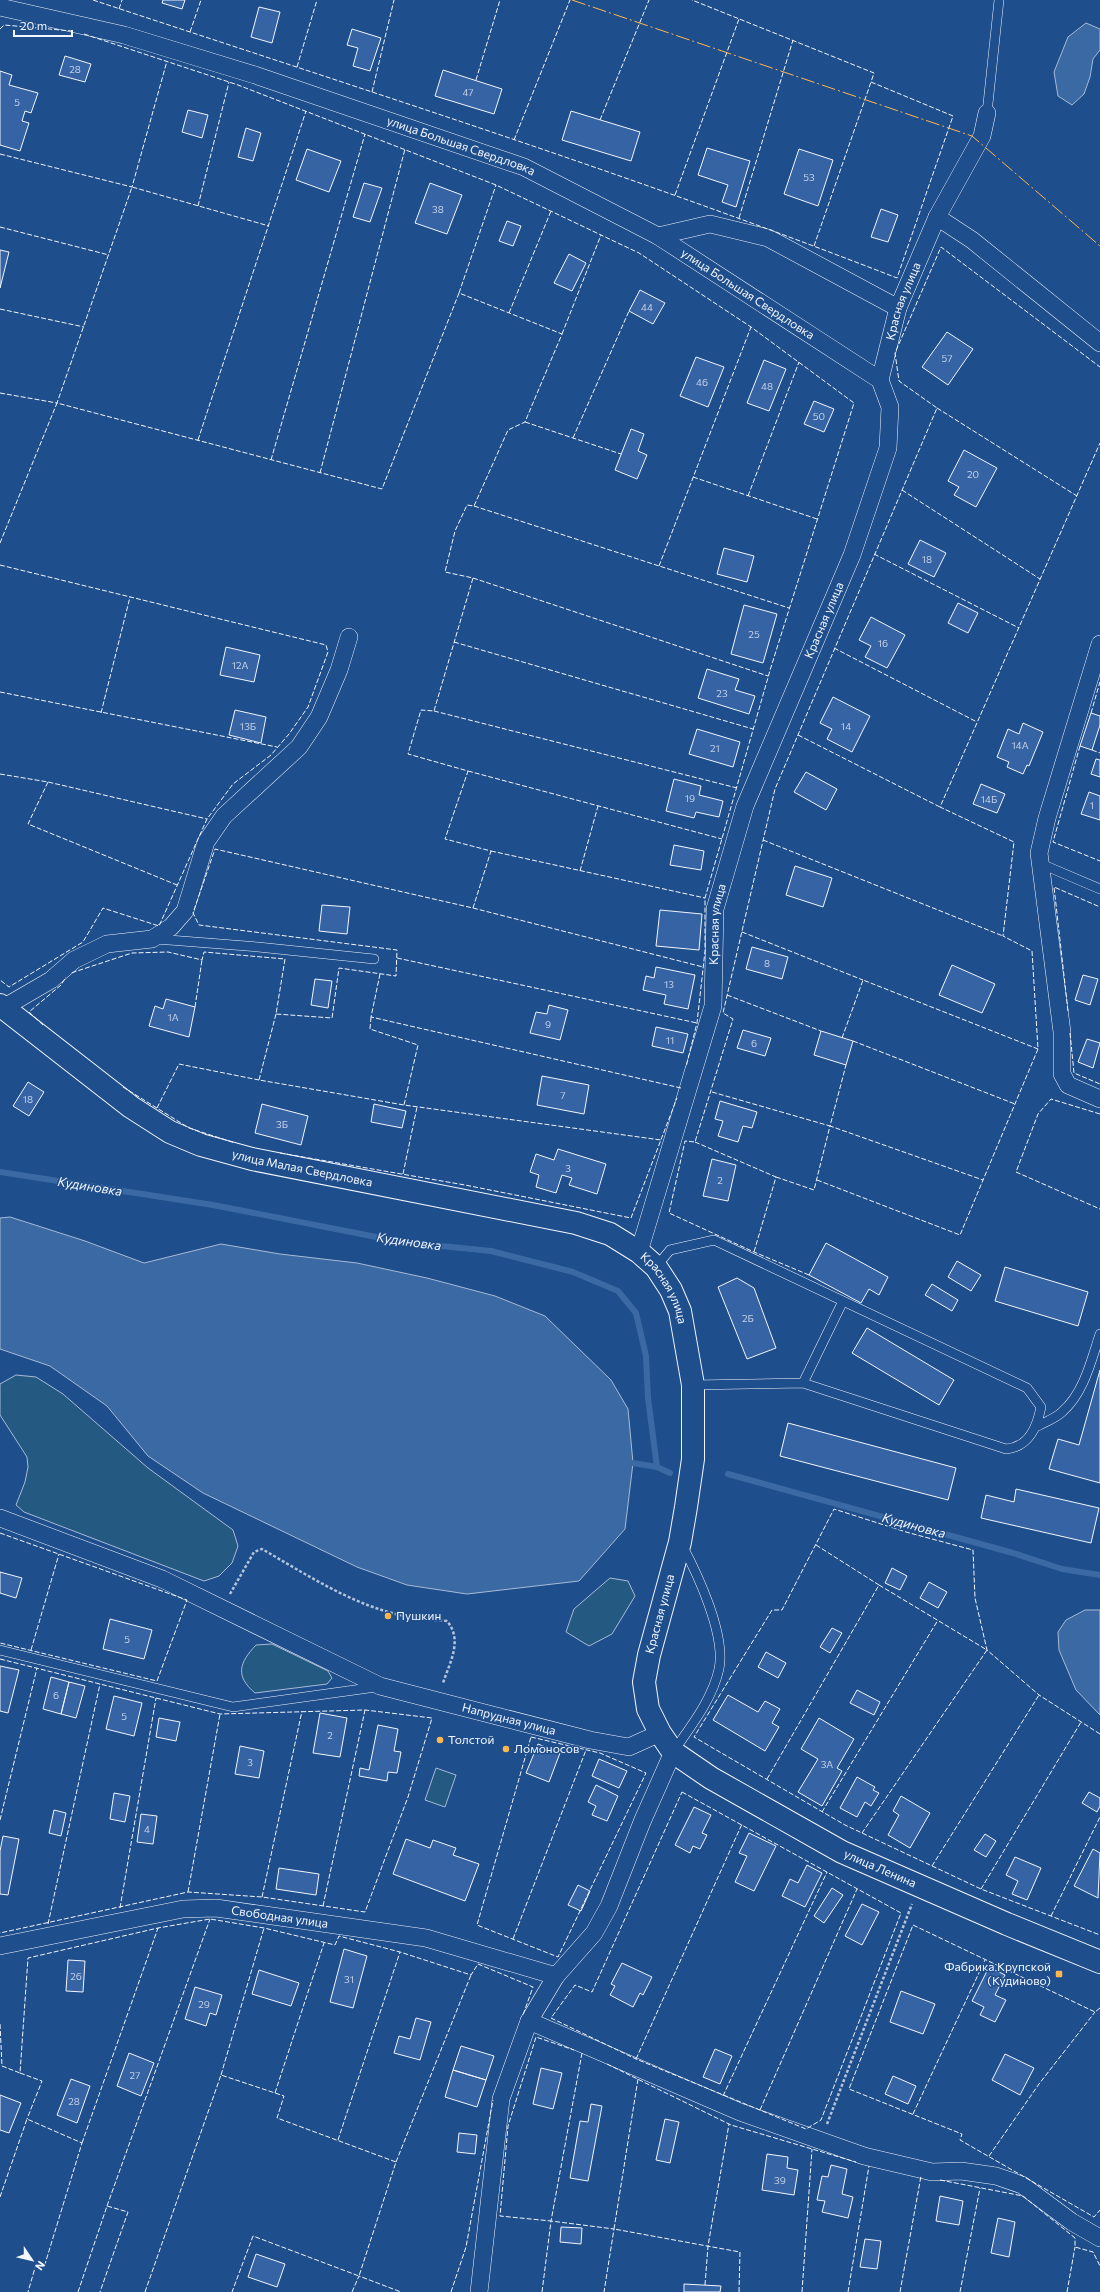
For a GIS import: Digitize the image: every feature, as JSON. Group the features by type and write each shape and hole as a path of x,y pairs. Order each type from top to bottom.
{"main road":[{"name":"улица Малая Свердловка","path":"2,1006 131,1107 170,1132 201,1145 252,1159 576,1223 610,1234 639,1252"},
{"name":"Красная улица","path":"639,1252 656,1267 671,1290 680,1311 693,1385 693,1459 680,1542 649,1655 644,1682 648,1709 660,1733 674,1752"},
{"name":"улица Ленина","path":"674,1752 711,1778 842,1852 918,1886 1100,1962"}],"street":[{"name":"улица Большая Свердловка","path":"0,6 124,35 255,75 524,167 658,236 880,380"},
{"name":"Красная улица","path":"639,1252 713,1006 715,909 745,806 852,555 888,448 890,407 880,380 898,308 937,217 982,136 987,113"},
{"path":"937,217 972,240 1100,343"},
{"path":"658,236 710,224 768,238 898,308"},
{"path":"2,1006 51,980 74,960 107,944 152,939 171,927 185,910 206,842 224,816 299,747 315,723 339,670 349,637"},
{"path":"1100,644 1047,818 1039,853 1039,864 1062,1032 1062,1074 1068,1085 1100,1099"},
{"name":"Напрудная улица","path":"0,1518 162,1579 380,1686 590,1740 629,1747 660,1733"},
{"path":"479,2292 501,2100 529,2021 556,1976 594,1933 609,1906 642,1822 674,1752"},
{"name":"Свободная улица","path":"0,1946 183,1910 216,1908 426,1938 556,1976"},
{"path":"529,2021 740,2112 864,2156 932,2172 961,2171 996,2176 1022,2185 1072,2222 1100,2238"}],"lane":[{"path":"987,113 999,0"},
{"path":"1039,864 1100,890"},
{"path":"152,939 258,947 374,959"},
{"path":"656,1267 670,1250 714,1240 1027,1388 1041,1407 1038,1426"},
{"path":"803,1383 843,1301"},
{"path":"693,1385 803,1383 1006,1449 1016,1448 1025,1442 1038,1426 1062,1413 1076,1397 1100,1334"},
{"path":"674,1752 704,1707 719,1669 720,1649 711,1610 692,1564 680,1542"},
{"path":"0,1650 233,1707 380,1686"}],"path":[{"path":"221,1608 254,1552 262,1549 327,1586 372,1607 410,1617 447,1621 454,1629 456,1643 437,1701"},
{"path":"820,2141 918,1886"}],"shaded area":[{"path":"1086,23 1100,29 1100,50 1093,59 1090,77 1084,94 1072,105 1058,96 1054,72 1068,37"},
{"path":"10,1217 85,1241 144,1263 221,1244 280,1254 357,1263 427,1278 495,1296 545,1316 611,1380 628,1409 633,1463 625,1529 579,1581 467,1594 407,1585 357,1567 203,1493 148,1456 107,1406 50,1366 0,1349 0,1218"},
{"path":"16,1375 36,1377 63,1394 148,1468 233,1530 238,1546 232,1563 219,1576 204,1581 24,1512 16,1505 25,1482 28,1467 27,1457 0,1415 0,1384"},
{"path":"610,1578 628,1581 635,1596 612,1634 589,1646 566,1632 574,1609"},
{"path":"1085,1610 1100,1610 1100,1715 1076,1690 1059,1650 1058,1632 1066,1620"},
{"path":"272,1644 328,1671 332,1678 327,1684 255,1693 244,1681 242,1675 243,1664 256,1645"},
{"path":"436,1768 456,1775 445,1807 425,1800"}],"building":[{"path":"163,0 185,0 182,9 162,3"},
{"path":"259,7 280,12 272,43 251,37"},
{"path":"352,29 381,38 370,71 353,66 358,48 347,45"},
{"path":"65,56 91,64 85,82 59,75"},
{"path":"443,70 502,89 494,114 435,96"},
{"path":"0,71 12,75 9,85 38,93 31,113 25,111 22,121 29,123 20,151 0,145"},
{"path":"188,110 208,115 202,138 182,132"},
{"path":"571,111 640,132 631,161 562,140"},
{"path":"246,128 261,133 253,161 238,157"},
{"path":"707,148 750,161 736,207 722,202 728,185 698,175"},
{"path":"307,149 341,161 329,192 296,180"},
{"path":"799,149 833,160 818,206 784,194"},
{"path":"364,183 382,188 370,222 353,217"},
{"path":"430,183 462,195 447,234 415,223"},
{"path":"881,209 898,215 888,242 871,237"},
{"path":"507,221 521,226 513,246 499,241"},
{"path":"0,250 9,252 0,288"},
{"path":"569,254 586,263 572,291 554,283"},
{"path":"640,290 665,303 653,324 629,311"},
{"path":"947,332 973,349 948,385 922,367"},
{"path":"696,357 724,367 708,407 680,396"},
{"path":"764,360 786,369 769,411 747,403"},
{"path":"814,401 834,409 824,432 804,424"},
{"path":"631,429 644,434 638,451 647,455 637,479 615,470"},
{"path":"964,450 997,468 976,507 954,495 959,487 948,481"},
{"path":"920,540 946,553 934,577 908,564"},
{"path":"724,548 754,556 747,582 717,574"},
{"path":"958,603 978,613 968,633 948,623"},
{"path":"744,605 777,614 763,663 731,654"},
{"path":"871,617 905,635 887,668 865,657 871,646 859,640"},
{"path":"226,647 260,655 254,682 220,675"},
{"path":"707,669 739,679 735,690 755,696 749,714 698,698"},
{"path":"833,697 870,716 852,752 827,739 832,729 820,723"},
{"path":"235,710 266,717 261,743 229,735"},
{"path":"1091,713 1100,716 1100,725 1092,750 1080,746"},
{"path":"1023,723 1043,732 1029,766 1027,765 1023,774 1007,767 1009,762 997,757 1008,729 1019,734"},
{"path":"697,729 740,742 733,767 689,754"},
{"path":"1096,759 1100,760 1100,777 1091,774"},
{"path":"806,772 837,789 826,810 794,792"},
{"path":"674,779 701,786 699,795 723,801 719,817 696,812 694,818 666,811"},
{"path":"981,784 1005,794 997,813 973,804"},
{"path":"1089,792 1100,796 1100,820 1081,814"},
{"path":"674,845 704,851 701,870 670,865"},
{"path":"795,866 832,878 823,907 786,895"},
{"path":"322,905 350,907 347,934 319,931"},
{"path":"660,910 702,914 699,950 656,946"},
{"path":"752,947 788,957 782,979 746,969"},
{"path":"952,965 995,984 982,1013 939,995"},
{"path":"656,967 695,975 688,1009 664,1004 666,995 643,990 646,976 654,978"},
{"path":"1083,975 1098,979 1090,1005 1075,1000"},
{"path":"315,979 332,981 328,1008 311,1005"},
{"path":"166,999 195,1007 189,1037 149,1026 155,1006 163,1009"},
{"path":"549,1005 568,1010 560,1040 530,1033 536,1012 547,1014"},
{"path":"656,1027 688,1034 683,1053 652,1046"},
{"path":"743,1030 771,1038 765,1056 737,1048"},
{"path":"821,1031 853,1041 846,1065 814,1055"},
{"path":"1087,1039 1100,1043 1093,1068 1078,1062"},
{"path":"542,1076 589,1085 584,1114 537,1105"},
{"path":"28,1082 44,1092 29,1116 13,1106"},
{"path":"720,1101 757,1112 752,1128 743,1126 738,1142 718,1136 723,1121 715,1119"},
{"path":"262,1104 308,1116 301,1145 255,1133"},
{"path":"374,1104 406,1111 402,1128 371,1122"},
{"path":"558,1149 606,1164 597,1194 569,1185 572,1178 562,1175 556,1193 536,1187 539,1175 530,1172 536,1154 554,1160"},
{"path":"712,1159 736,1165 728,1201 703,1196"},
{"path":"826,1243 888,1277 879,1295 869,1289 861,1303 809,1275"},
{"path":"957,1261 981,1275 971,1291 948,1277"},
{"path":"1005,1267 1088,1292 1078,1326 995,1301"},
{"path":"737,1278 754,1288 776,1348 747,1359 718,1287"},
{"path":"932,1284 958,1300 952,1311 925,1295"},
{"path":"867,1328 954,1380 939,1405 852,1353"},
{"path":"1100,1370 1100,1483 1049,1469 1058,1439 1079,1445"},
{"path":"788,1423 956,1468 948,1500 780,1456"},
{"path":"1016,1489 1099,1508 1091,1543 981,1518 986,1495 1014,1502"},
{"path":"892,1568 907,1576 900,1590 885,1583"},
{"path":"0,1572 22,1578 16,1598 0,1593"},
{"path":"929,1582 947,1592 938,1608 920,1598"},
{"path":"110,1619 152,1630 144,1659 103,1649"},
{"path":"832,1628 842,1633 830,1653 820,1647"},
{"path":"766,1652 786,1663 778,1678 758,1667"},
{"path":"0,1666 19,1670 8,1713 0,1711"},
{"path":"51,1677 69,1682 61,1714 43,1709"},
{"path":"69,1682 85,1686 76,1718 61,1714"},
{"path":"857,1690 880,1702 874,1715 850,1703"},
{"path":"728,1695 758,1712 765,1701 780,1709 772,1723 779,1727 765,1751 713,1720"},
{"path":"114,1696 142,1703 134,1736 106,1729"},
{"path":"320,1713 347,1718 340,1757 313,1753"},
{"path":"159,1718 180,1722 176,1741 156,1737"},
{"path":"819,1718 854,1739 837,1768 842,1771 822,1806 798,1792 818,1759 801,1749"},
{"path":"378,1725 398,1729 394,1751 401,1752 397,1773 388,1772 387,1781 359,1776 360,1768 369,1770"},
{"path":"538,1744 560,1753 549,1782 526,1773"},
{"path":"240,1746 264,1751 259,1778 235,1774"},
{"path":"599,1759 627,1771 619,1788 592,1776"},
{"path":"857,1777 875,1787 873,1790 879,1793 871,1806 865,1802 857,1817 840,1808"},
{"path":"596,1785 618,1796 607,1821 592,1815 596,1806 588,1802"},
{"path":"1089,1792 1100,1798 1100,1806 1097,1812 1082,1803"},
{"path":"114,1793 130,1796 125,1822 110,1819"},
{"path":"901,1796 930,1813 910,1848 888,1835 899,1815 893,1811"},
{"path":"694,1807 711,1815 702,1833 707,1835 700,1849 693,1846 690,1853 675,1845"},
{"path":"54,1810 66,1813 61,1836 49,1833"},
{"path":"141,1814 157,1816 153,1844 137,1842"},
{"path":"749,1833 776,1846 754,1891 735,1882 747,1856 739,1853"},
{"path":"985,1834 996,1841 986,1857 974,1850"},
{"path":"3,1836 19,1839 8,1895 0,1894 0,1851"},
{"path":"406,1839 430,1848 433,1840 456,1848 453,1855 479,1864 465,1901 393,1874"},
{"path":"1093,1849 1100,1853 1098,1898 1074,1886"},
{"path":"1015,1857 1041,1868 1027,1900 1012,1894 1018,1881 1006,1875"},
{"path":"807,1865 822,1873 805,1907 782,1896 790,1879 798,1883"},
{"path":"279,1868 319,1874 316,1895 276,1889"},
{"path":"578,1885 590,1891 581,1911 568,1905"},
{"path":"832,1888 843,1895 824,1923 814,1916"},
{"path":"862,1904 879,1912 862,1945 845,1936"},
{"path":"344,1949 367,1956 353,2008 330,2002"},
{"path":"68,1960 85,1961 83,1992 66,1991"},
{"path":"622,1963 652,1977 643,1995 640,1993 633,2007 610,1995 615,1986 611,1984"},
{"path":"989,1967 1005,1975 995,1995 1006,2000 995,2022 980,2015 984,2007 972,2001"},
{"path":"259,1970 299,1983 291,2006 252,1994"},
{"path":"195,1987 222,1995 216,2015 210,2013 206,2026 185,2019"},
{"path":"901,1991 935,2004 923,2034 890,2022"},
{"path":"416,2018 431,2022 420,2060 394,2053 399,2036 410,2039"},
{"path":"461,2046 494,2056 486,2080 453,2070"},
{"path":"715,2049 732,2056 720,2084 703,2077"},
{"path":"129,2053 154,2063 141,2096 117,2086"},
{"path":"1005,2054 1034,2068 1020,2095 992,2080"},
{"path":"541,2068 562,2073 553,2109 533,2104"},
{"path":"453,2070 486,2080 477,2107 445,2097"},
{"path":"893,2076 916,2086 908,2104 885,2094"},
{"path":"71,2079 90,2086 77,2123 57,2115"},
{"path":"0,2095 21,2103 9,2133 0,2130"},
{"path":"591,2104 602,2106 588,2181 570,2178 580,2121 588,2122"},
{"path":"665,2119 679,2122 670,2163 656,2160"},
{"path":"459,2133 477,2135 475,2154 457,2152"},
{"path":"767,2154 788,2157 787,2168 798,2170 794,2195 762,2190"},
{"path":"831,2165 847,2169 842,2194 853,2197 848,2218 822,2212 825,2201 817,2200 822,2176 828,2177"},
{"path":"940,2196 963,2201 959,2225 936,2221"},
{"path":"998,2218 1015,2222 1009,2257 991,2253"},
{"path":"561,2227 582,2228 581,2244 560,2242"},
{"path":"865,2239 881,2241 877,2269 860,2267"},
{"path":"256,2254 285,2264 277,2287 248,2277"},
{"path":"684,2284 721,2286 720,2292 684,2292"}],"waterway":[{"name":"Кудиновка","path":"0,1172 213,1205 402,1242 491,1251 573,1272 618,1291 636,1313 646,1356 648,1398 657,1467 670,1473"},
{"path":"633,1463 657,1467"},
{"name":"Кудиновка","path":"728,1474 1013,1553 1062,1569 1100,1575"}],"fence":[{"path":"93,0 598,168 798,240 897,278 953,116 871,82 874,73 692,0"},
{"path":"119,9 122,0"},
{"path":"190,32 201,0"},
{"path":"297,67 317,0"},
{"path":"372,92 394,0"},
{"path":"476,80 500,0"},
{"path":"514,140 570,0"},
{"path":"600,120 649,0"},
{"path":"675,195 739,19"},
{"path":"0,29 4,25 72,31"},
{"path":"84,34 238,85 496,185 639,253 751,327 854,403 771,667 705,898 705,951 697,1023 686,1067"},
{"path":"739,218 793,40"},
{"path":"0,154 132,187 167,61"},
{"path":"198,206 229,82"},
{"path":"814,246 871,82"},
{"path":"198,440 306,111"},
{"path":"271,460 365,134"},
{"path":"320,473 405,149"},
{"path":"459,293 496,185"},
{"path":"0,393 57,403 132,187 269,226"},
{"path":"509,313 551,211"},
{"path":"0,227 109,255"},
{"path":"562,334 601,235"},
{"path":"809,1275 754,1252 669,1213 685,1141 695,1142 733,1019 723,1013 775,789 937,408 899,381 895,353 941,247 1100,367"},
{"path":"0,543 57,403 382,489 459,293 562,334 525,422 508,430 474,506 467,505 455,531 445,572 473,578 434,711 421,710 408,754 468,771 445,839 491,851 473,908 215,849 193,913 199,925 397,950 396,976 339,968 332,1018 276,1014 285,959 204,952 202,960 168,952 132,953 71,973"},
{"path":"0,309 84,327"},
{"path":"573,438 629,311"},
{"path":"659,566 751,327"},
{"path":"748,496 799,362"},
{"path":"937,408 1077,496"},
{"path":"525,422 621,454"},
{"path":"817,1180 960,1235 1038,1049 1032,951 1003,936 1014,842 940,807 1100,443"},
{"path":"693,477 817,519"},
{"path":"902,490 1040,579"},
{"path":"474,506 789,608"},
{"path":"874,554 1019,628"},
{"path":"0,565 326,645 328,652 308,707 289,734 271,755 233,784 207,819 159,926 103,908 83,942 9,987 0,980"},
{"path":"473,578 768,676"},
{"path":"101,713 130,597"},
{"path":"454,642 753,729"},
{"path":"834,648 977,722"},
{"path":"1091,713 1100,682"},
{"path":"0,692 277,747"},
{"path":"434,711 737,788"},
{"path":"798,735 940,807"},
{"path":"1080,746 1053,842 1100,861"},
{"path":"1092,750 1100,753"},
{"path":"468,771 722,839"},
{"path":"0,774 48,782 207,819"},
{"path":"48,782 28,824 177,885"},
{"path":"580,871 598,806"},
{"path":"763,840 1003,936"},
{"path":"491,851 705,898"},
{"path":"1068,1011 1054,887 1100,907"},
{"path":"473,908 703,967"},
{"path":"742,932 863,980"},
{"path":"397,958 697,1023"},
{"path":"195,1007 202,960"},
{"path":"380,974 371,1017 681,1088"},
{"path":"43,1025 29,1012 61,985 66,977"},
{"path":"842,1038 863,980 1038,1049"},
{"path":"727,995 821,1031"},
{"path":"276,1014 259,1080 404,1105"},
{"path":"371,1017 370,1029 418,1045 404,1105 661,1140"},
{"path":"1070,1033 1074,1073 1100,1084"},
{"path":"853,1041 1015,1104"},
{"path":"157,1108 179,1064 259,1080"},
{"path":"712,1092 830,1126 846,1065"},
{"path":"123,1087 189,1128 235,1143"},
{"path":"280,1153 465,1185 631,1218 677,1098"},
{"path":"1100,1114 1051,1099 1038,1114 1016,1172 1100,1209"},
{"path":"403,1174 417,1107"},
{"path":"776,1177 814,1190 830,1126 983,1180"},
{"path":"695,1142 776,1177 754,1252"},
{"path":"1100,1734 1039,1695 987,1650 975,1598 973,1550 906,1532 834,1509 782,1610 772,1610 694,1737 845,1825 981,1889 1100,1935"},
{"path":"0,1533 187,1600 157,1681 0,1643"},
{"path":"816,1545 879,1585"},
{"path":"31,1650 59,1554"},
{"path":"767,1779 879,1585 987,1650 862,1833"},
{"path":"822,1812 938,1620"},
{"path":"0,1659 220,1714 365,1710 432,1718 408,1797 365,1912 262,1897 188,1892 0,1933"},
{"path":"0,1820 37,1668"},
{"path":"48,1924 100,1684"},
{"path":"932,1866 1039,1695"},
{"path":"120,1908 156,1698"},
{"path":"323,1906 365,1710"},
{"path":"262,1897 302,1711"},
{"path":"188,1892 220,1714"},
{"path":"981,1889 1081,1722"},
{"path":"531,1737 600,1753 646,1773 558,1957 477,1925 531,1737"},
{"path":"513,1939 586,1750"},
{"path":"682,1792 901,1913 821,2120 806,2129 636,2059 551,2018 575,1985 592,1992 682,1792"},
{"path":"1051,1916 1100,1817"},
{"path":"636,2059 742,1824"},
{"path":"723,2096 827,1872"},
{"path":"760,2110 857,1889"},
{"path":"0,2024 2,2066 20,2073 28,1958 158,1928 210,1919 264,1928 335,1945 339,1936 400,1952 471,1975 478,1964 533,1987 523,2015"},
{"path":"107,2206 210,1919"},
{"path":"1100,2008 1095,2012 913,1925 849,2089 962,2134 960,2140 1094,2217 1100,2210"},
{"path":"82,2143 158,1928"},
{"path":"221,2075 264,1928"},
{"path":"275,2093 324,1943"},
{"path":"338,2140 400,1952"},
{"path":"913,2114 985,1960"},
{"path":"396,2162 471,1975"},
{"path":"989,2156 1039,2084 1095,2012"},
{"path":"542,2292 551,2221 500,2216 508,2126 536,2037 574,2050"},
{"path":"582,2053 551,2221 614,2229 604,2292"},
{"path":"607,2064 731,2125 856,2162"},
{"path":"20,2073 42,2081 27,2119"},
{"path":"145,2292 221,2075 284,2096 277,2118 396,2162 359,2276 253,2236 232,2292"},
{"path":"638,2079 614,2229 740,2252 739,2292"},
{"path":"451,2292 466,2247 493,2100"},
{"path":"0,2197 27,2119 82,2143 45,2264 37,2261 28,2292"},
{"path":"705,2285 708,2246 729,2124"},
{"path":"802,2292 812,2149"},
{"path":"848,2292 869,2166"},
{"path":"900,2292 921,2176"},
{"path":"940,2180 1023,2196 1075,2238 1075,2247 1093,2252 1100,2266"},
{"path":"960,2292 980,2188"},
{"path":"78,2292 107,2206 128,2212 100,2292"},
{"path":"1067,2292 1075,2247"},
{"path":"352,2292 359,2276 401,2292"}],"power":[{"path":"572,0 972,136 1100,246"}],"place":[{"name":"Пушкин","path":"388,1616"},
{"name":"Толстой","path":"440,1740"},
{"name":"Ломоносов","path":"506,1749"},
{"name":"Фабрика Крупской (Кудиново)","path":"1059,1974"}]}
